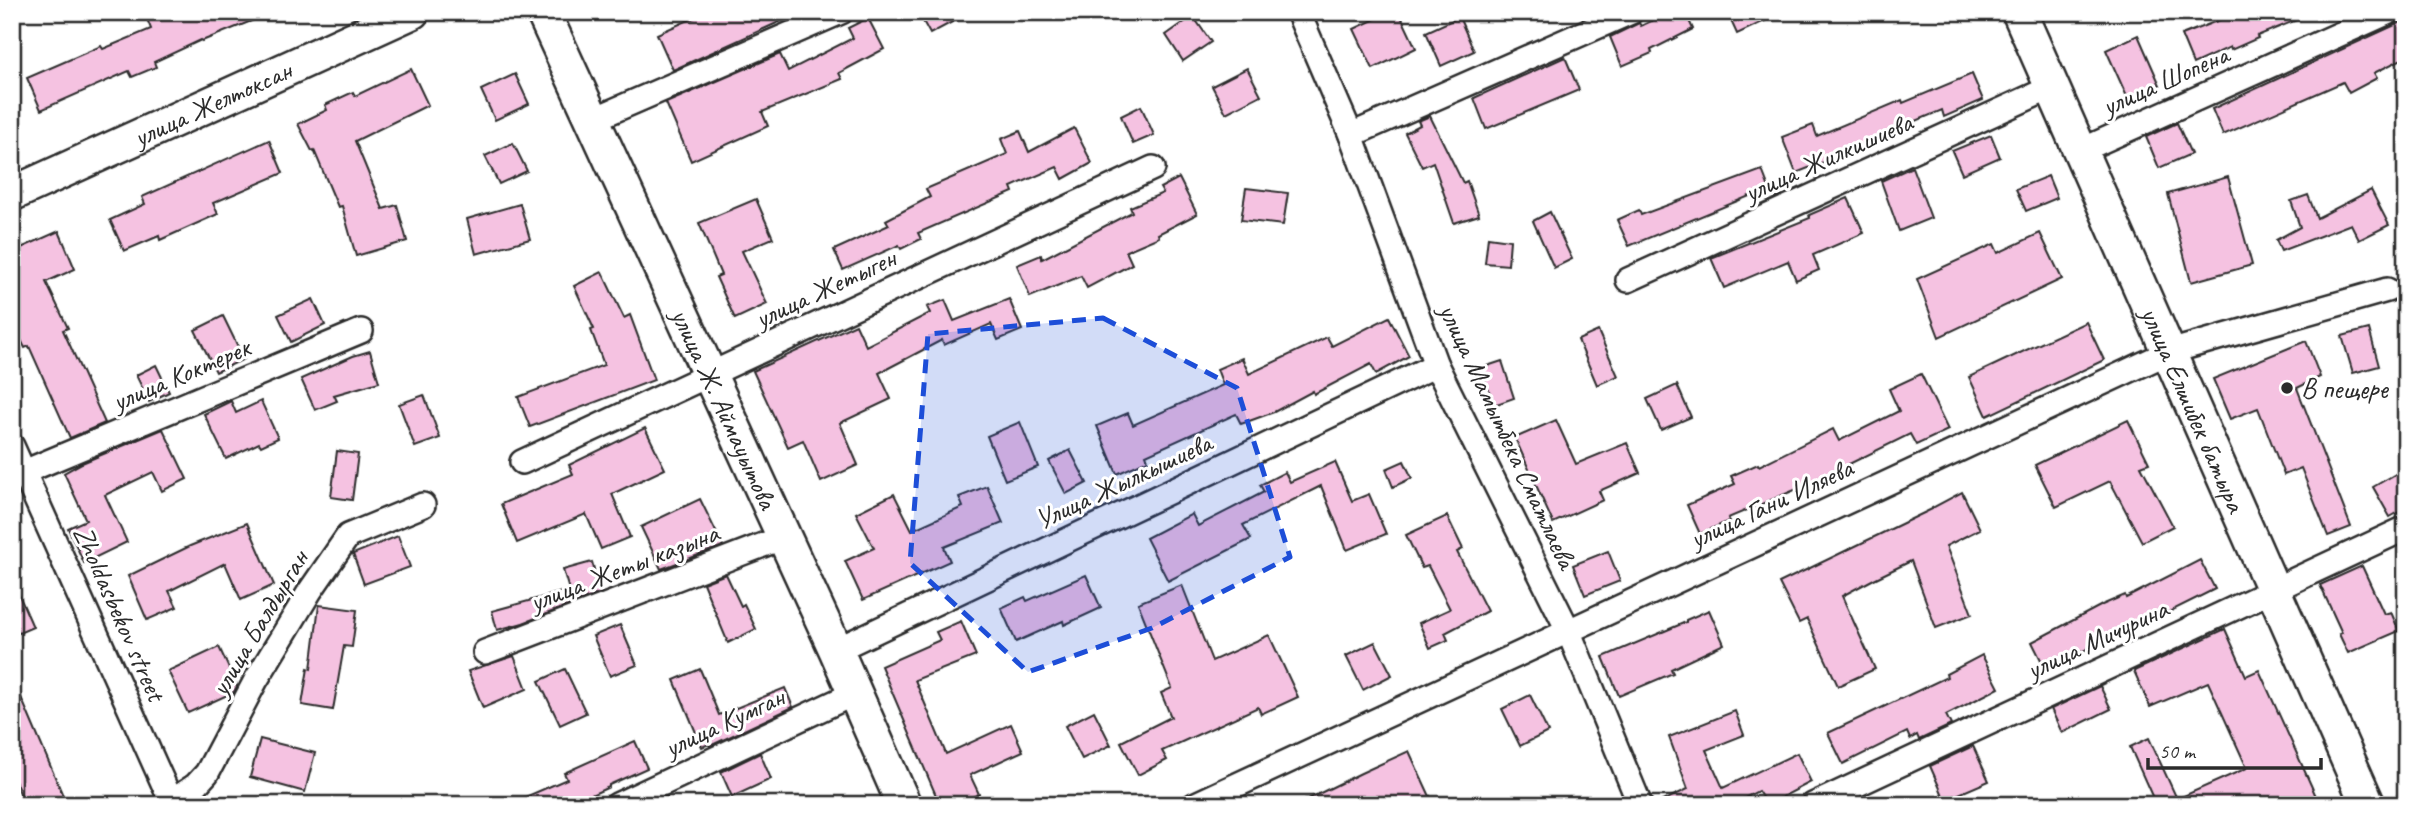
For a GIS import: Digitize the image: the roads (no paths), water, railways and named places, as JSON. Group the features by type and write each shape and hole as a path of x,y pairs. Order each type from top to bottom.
{"street":[{"name":"улица Желтоксан","path":"12,194 412,12"},
{"name":"улица Ж. Аймауытова","path":"543,12 836,650 904,805"},
{"path":"592,120 841,12"},
{"name":"улица Мамытбека Сматлаева","path":"1298,12 1351,135 1436,366 1568,630 1640,805"},
{"path":"1351,135 1631,12"},
{"name":"улица Елшибек батыра","path":"2019,12 2368,805"},
{"name":"улица Шопена","path":"2080,151 2389,12"},
{"name":"улица Жилкишиева","path":"1628,280 2052,87"},
{"name":"улица Жетыген","path":"522,462 1153,169"},
{"name":"улица Гани Иляева","path":"1194,805 2169,352 2387,290"},
{"name":"улица Коктерек","path":"24,472 361,331"},
{"name":"Улица Жылкышиева","path":"836,650 1436,366"},
{"name":"Zholdasbekov street","path":"12,446 172,803"},
{"name":"улица Балдырган","path":"172,803 207,773 256,680 310,591 348,536 423,505"},
{"name":"улица Мичурина","path":"1812,805 2406,528"},
{"name":"улица Жеты казына","path":"485,652 783,537"},
{"name":"улица Кумган","path":"617,805 855,693"}],"place":[{"name":"В пещере","path":"2287,388"}]}
